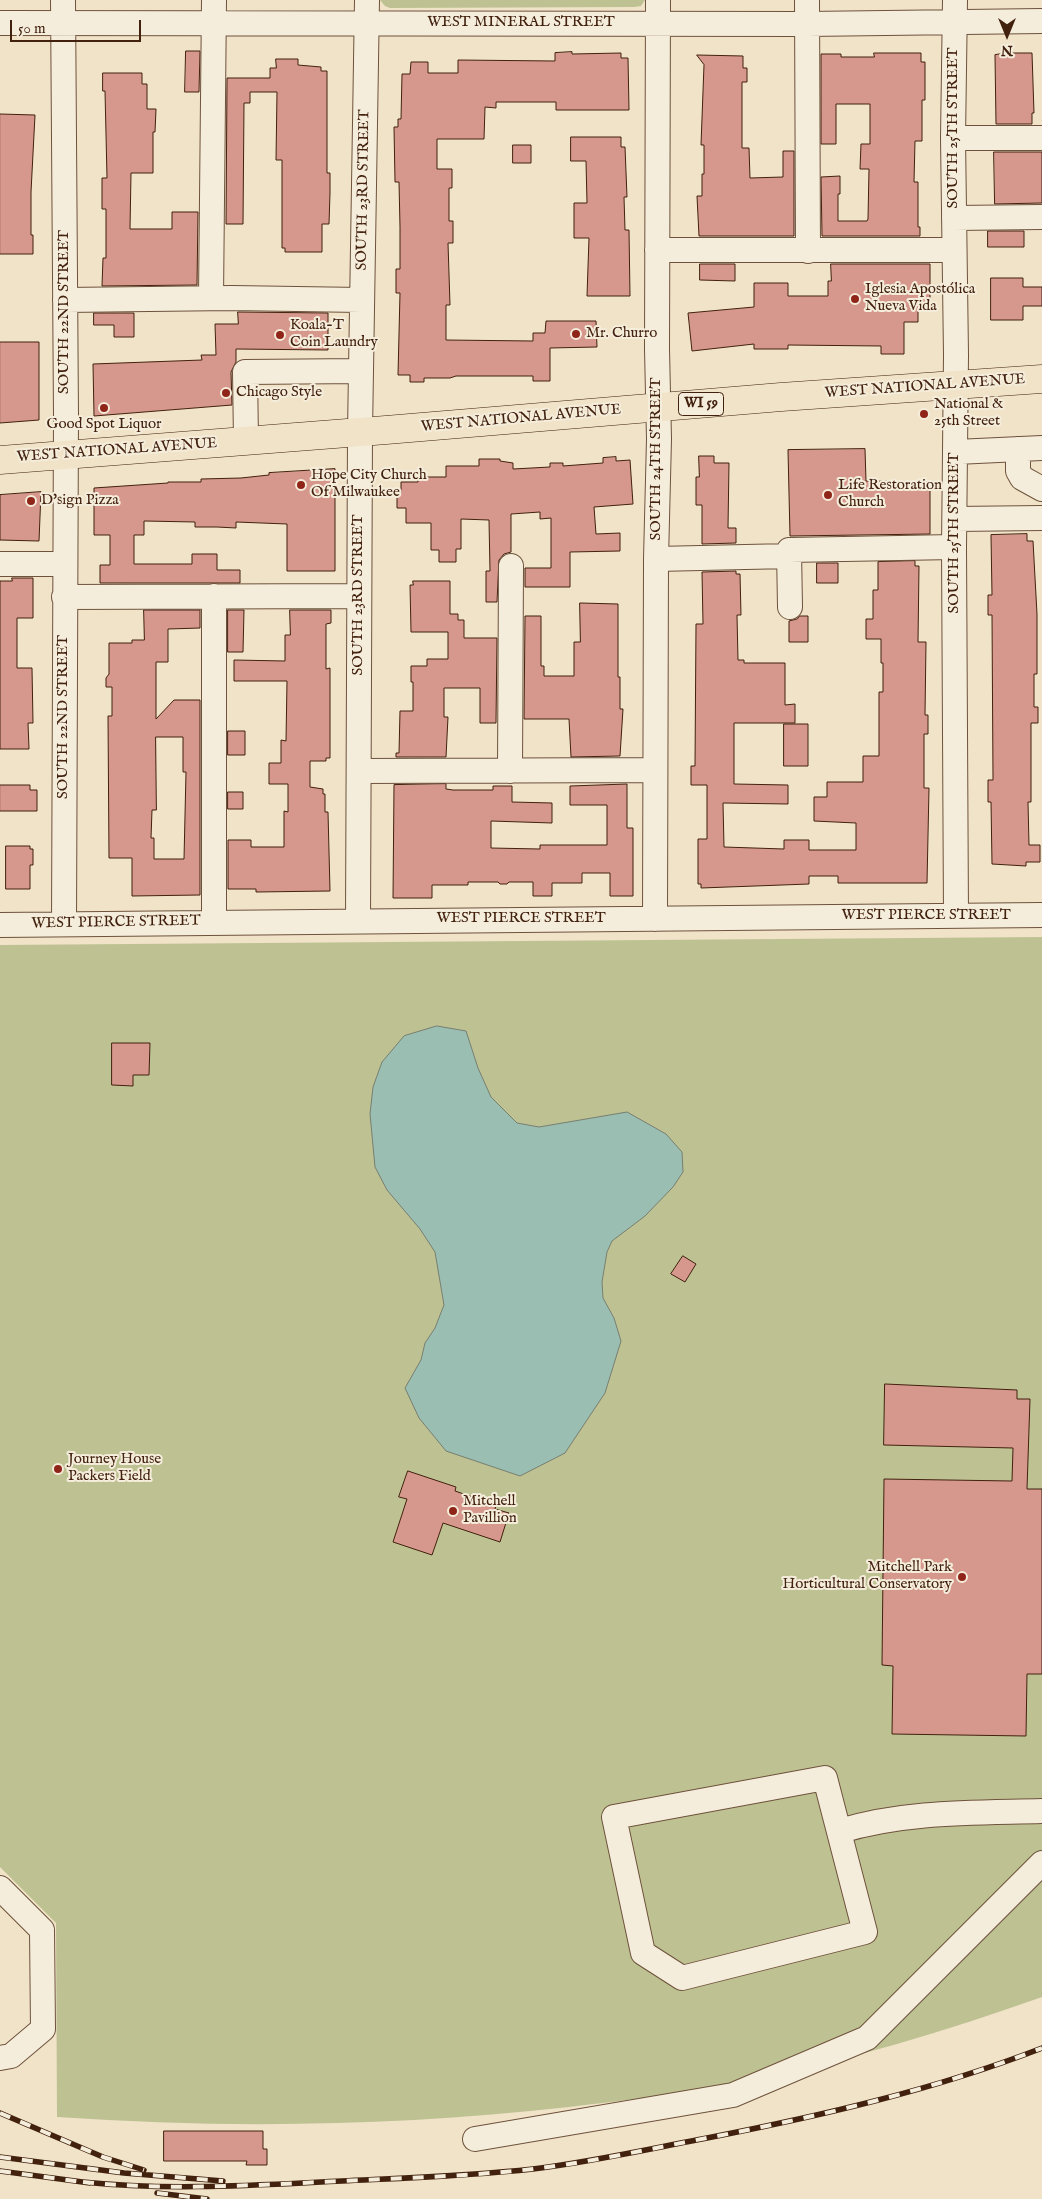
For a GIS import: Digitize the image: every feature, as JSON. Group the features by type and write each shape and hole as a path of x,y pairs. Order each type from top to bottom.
{"main road":[{"name":"WEST NATIONAL AVENUE","path":"0,460 659,408 781,396 1042,379"}],"street":[{"path":"807,0 808,252"},
{"name":"WEST MINERAL STREET","path":"0,23 63,11 658,12 807,24 955,11 1042,22"},
{"name":"SOUTH 22ND STREET","path":"63,11 66,455 64,564 64,924"},
{"path":"211,298 215,11"},
{"name":"SOUTH 23RD STREET","path":"358,920 360,432 367,11"},
{"name":"SOUTH 25TH STREET","path":"955,11 953,138 956,385 954,546 956,916"},
{"name":"SOUTH 24TH STREET","path":"655,918 656,559 659,408 657,250 658,12"},
{"path":"953,138 1042,138"},
{"path":"954,218 1042,217"},
{"path":"657,250 808,252 954,250"},
{"path":"65,300 211,298 362,300"},
{"path":"246,441 245,372 361,371"},
{"path":"956,452 1042,448"},
{"path":"1018,449 1018,471 1022,478 1041,487"},
{"path":"955,519 1042,518"},
{"path":"790,607 789,550 954,546"},
{"path":"656,559 790,556"},
{"path":"0,564 64,564"},
{"path":"510,770 511,566"},
{"path":"214,596 214,922"},
{"path":"64,597 359,596"},
{"path":"359,771 655,770"},
{"name":"WEST PIERCE STREET","path":"0,925 358,920 1042,916"},
{"path":"825,1778 840,1831 866,1932 682,1978 643,1953 614,1817 825,1778"},
{"path":"840,1831 870,1822 932,1815 1042,1811"},
{"path":"475,2140 733,2095 867,2038 1042,1863"},
{"path":"0,1888 42,1930 44,2029 11,2056 0,2058"}],"green space":[{"path":"380,0 645,0 641,6 634,7 390,8 385,6"},
{"path":"1042,937 1042,1997 969,2022 859,2055 726,2085 614,2102 441,2118 313,2124 186,2123 57,2117 56,1923 0,1867 0,945"}],"water":[{"path":"437,1026 466,1031 478,1068 491,1097 517,1123 539,1127 627,1112 666,1134 682,1152 683,1172 673,1187 645,1216 612,1241 607,1252 602,1282 603,1298 614,1318 621,1341 605,1393 565,1453 520,1476 446,1451 419,1418 405,1388 421,1360 425,1343 435,1328 444,1305 435,1252 420,1229 387,1190 375,1167 370,1114 373,1087 382,1062 404,1036"}],"building":[{"path":"186,51 200,51 199,92 185,92"},
{"path":"572,52 572,54 621,53 621,58 628,58 629,110 556,110 556,102 496,102 496,108 485,107 484,139 437,139 437,169 452,169 452,188 449,188 449,221 453,221 453,243 448,243 450,305 446,305 446,340 533,341 533,333 545,333 546,321 596,321 597,347 550,348 550,381 533,381 533,376 456,376 450,378 424,378 424,382 410,382 410,375 398,375 400,293 396,293 396,269 400,269 400,227 399,182 395,182 394,127 398,127 398,119 401,119 402,74 410,74 411,62 428,62 428,73 458,73 458,60 555,61 555,53"},
{"path":"874,53 921,53 921,62 925,62 925,100 922,100 922,141 915,141 914,182 918,182 918,227 920,227 920,236 822,236 821,177 840,176 838,221 867,221 868,219 869,169 860,169 861,144 870,144 870,104 836,104 836,144 821,144 821,54 841,54 841,57 874,57"},
{"path":"1032,53 1034,113 1032,113 1032,124 996,124 995,55"},
{"path":"697,55 743,56 743,68 747,68 747,82 742,82 742,148 749,148 750,178 783,177 783,151 794,151 794,236 699,236 697,196 702,196 702,174 704,174 704,145 701,145 704,65"},
{"path":"276,59 298,59 298,65 321,67 321,71 327,71 327,173 330,173 330,193 329,224 322,224 322,252 285,252 285,248 282,248 282,160 276,160 277,92 250,92 250,103 244,103 243,224 226,224 227,78 270,78 270,68 276,68"},
{"path":"103,73 142,73 142,84 147,84 147,109 156,109 155,132 153,132 153,173 131,173 130,229 172,229 172,212 198,212 197,285 102,286 103,258 106,258 106,209 102,209 102,178 107,178"},
{"path":"0,114 35,115 31,192 33,254 0,254"},
{"path":"571,137 621,137 621,147 625,147 627,197 624,197 625,230 629,230 630,296 587,296 589,238 574,238 574,203 587,203 586,161 571,161"},
{"path":"513,145 531,145 531,163 513,163"},
{"path":"994,152 1042,152 1042,203 995,204"},
{"path":"988,231 1024,231 1024,247 988,247"},
{"path":"700,264 735,264 735,281 700,280"},
{"path":"831,264 930,264 930,308 918,308 918,322 904,322 904,354 881,354 881,346 788,345 788,349 754,349 754,344 692,351 688,313 754,307 754,283 788,283 788,296 828,296 828,281 831,281"},
{"path":"991,278 1023,278 1023,287 1042,287 1042,306 1023,306 1023,320 991,320"},
{"path":"238,312 328,313 328,350 236,349 236,362 231,372 232,405 94,416 93,364 202,360 201,355 216,355 215,324 238,324"},
{"path":"94,313 134,313 134,337 114,337 114,325 94,325"},
{"path":"0,342 39,342 39,420 0,423"},
{"name":"Life Restoration Church","path":"865,449 866,481 930,482 930,534 790,536 788,450"},
{"path":"699,456 714,456 714,463 729,463 728,528 736,528 736,543 702,544 702,505 696,505 696,477 699,477"},
{"path":"616,457 616,461 630,460 633,504 594,507 596,534 620,533 620,551 570,552 570,587 525,587 525,568 551,568 551,518 540,519 540,512 511,514 511,552 504,554 499,560 497,602 486,602 486,571 490,571 489,520 461,519 461,549 456,549 456,562 439,562 439,550 431,550 431,523 406,523 406,508 397,508 397,492 401,492 401,482 418,482 418,477 446,477 446,466 479,466 479,459 500,459 500,461 513,463 513,469 550,467 550,463 563,463 563,466 603,463 603,458"},
{"path":"335,469 335,571 287,571 287,524 236,522 236,528 195,527 195,522 144,521 144,535 134,535 134,564 192,564 192,554 217,554 217,570 240,570 240,583 100,583 100,565 110,565 110,535 94,535 94,488 168,482 201,482 201,479 241,478 269,475 269,473"},
{"path":"41,492 39,541 0,540 0,495"},
{"path":"1027,534 1027,541 1033,541 1037,614 1037,674 1034,674 1034,707 1038,707 1038,723 1031,723 1031,802 1028,802 1029,845 1040,845 1040,862 1026,862 1026,866 992,864 991,802 988,802 988,780 993,780 992,615 988,615 988,595 992,595 991,535"},
{"path":"915,561 915,566 919,566 918,642 926,642 925,715 928,715 928,734 924,734 924,788 929,788 927,883 838,883 838,876 809,876 809,884 701,888 701,884 698,884 698,839 707,839 707,785 691,785 691,766 695,766 696,624 703,624 702,572 736,571 736,574 740,574 741,615 737,615 738,660 744,660 744,663 785,663 785,705 795,704 795,723 734,723 734,784 788,785 788,804 723,803 724,847 784,849 784,840 809,840 809,850 856,850 856,823 814,821 814,797 827,797 827,782 863,782 863,756 879,756 879,692 883,692 881,639 866,639 866,619 873,619 873,590 878,590 878,562"},
{"path":"817,563 838,563 838,583 817,583"},
{"path":"12,578 33,578 33,618 17,618 17,668 32,668 33,723 28,723 29,749 0,749 0,581 12,581"},
{"path":"413,581 450,581 450,614 458,614 458,620 464,620 464,638 497,638 496,723 480,723 480,688 444,688 444,717 448,717 446,757 396,757 396,753 399,753 400,711 413,711 411,666 427,666 427,659 448,659 448,632 411,632 410,585 413,585"},
{"path":"580,603 618,604 618,677 620,677 620,709 623,709 620,756 571,757 569,719 524,719 525,616 541,616 541,666 544,666 544,676 574,676 574,642 580,642"},
{"path":"144,610 200,610 200,628 168,629 168,662 156,662 156,719 174,700 200,700 200,895 132,896 132,858 109,858 108,716 112,716 112,687 106,687 106,678 109,674 109,643 132,643 132,640 144,640","holes":["156,737 183,737 183,772 186,772 184,859 154,859 154,838 151,838 152,810 156,810"]},
{"path":"228,610 244,610 243,652 228,652"},
{"path":"290,610 331,610 331,623 326,624 326,669 330,668 330,758 326,758 326,761 310,761 310,787 323,789 323,794 325,794 325,812 328,812 330,891 256,892 256,889 228,889 228,840 251,840 251,847 284,847 284,811 288,812 288,784 269,784 269,763 281,763 281,740 286,741 287,681 234,681 234,660 285,661 285,635 290,635"},
{"path":"800,616 808,616 808,642 789,642 789,621"},
{"path":"784,724 808,724 808,766 784,766"},
{"path":"228,731 245,731 245,755 228,755"},
{"path":"446,784 446,789 453,790 493,790 493,786 512,786 512,802 552,803 552,823 491,821 491,848 540,849 540,845 607,845 607,805 570,805 570,786 627,784 627,828 633,828 633,896 610,896 610,873 582,873 582,883 552,883 552,896 533,896 533,882 500,884 498,882 468,882 468,885 432,885 432,898 393,898 394,785"},
{"path":"0,785 30,785 30,790 37,790 37,811 0,811"},
{"path":"228,792 243,792 243,809 228,809"},
{"path":"6,846 30,846 30,849 33,849 33,865 30,865 30,889 6,889"},
{"path":"112,1043 150,1043 149,1075 133,1075 133,1086 112,1085"},
{"path":"683,1256 696,1264 685,1282 671,1274"},
{"name":"Mitchell Park Horticultural Conservatory","path":"885,1384 1017,1390 1017,1399 1030,1399 1027,1489 1042,1489 1042,1674 1027,1674 1026,1736 892,1734 893,1666 882,1665 884,1479 1012,1481 1013,1448 884,1445"},
{"name":"Mitchell Pavillion","path":"408,1471 456,1487 455,1491 496,1505 495,1509 509,1513 500,1542 443,1523 432,1555 393,1542 407,1499 399,1497"},
{"path":"164,2131 263,2131 263,2149 267,2149 267,2165 246,2165 247,2161 164,2161"}],"railway":[{"path":"83,2182 181,2187 245,2185 462,2175 555,2166 707,2138 834,2111 960,2077 1042,2048"},
{"path":"0,2113 103,2157 144,2170"},
{"path":"0,2157 124,2173 223,2181"},
{"path":"0,2171 90,2183"},
{"path":"157,2193 207,2199"}],"place":[{"name":"Iglesia Apostólica Nueva Vida","path":"855,299"},
{"name":"Mr. Churro","path":"576,334"},
{"name":"Koala-T Coin Laundry","path":"280,335"},
{"name":"Chicago Style","path":"226,393"},
{"name":"Good Spot Liquor","path":"104,408"},
{"name":"National & 25th Street","path":"924,414"},
{"name":"Hope City Church Of Milwaukee","path":"301,485"},
{"name":"Life Restoration Church","path":"828,495"},
{"name":"D'sign Pizza","path":"31,501"},
{"name":"Journey House Packers Field","path":"58,1469"},
{"name":"Mitchell Pavillion","path":"453,1511"},
{"name":"Mitchell Park Horticultural Conservatory","path":"962,1577"}]}
